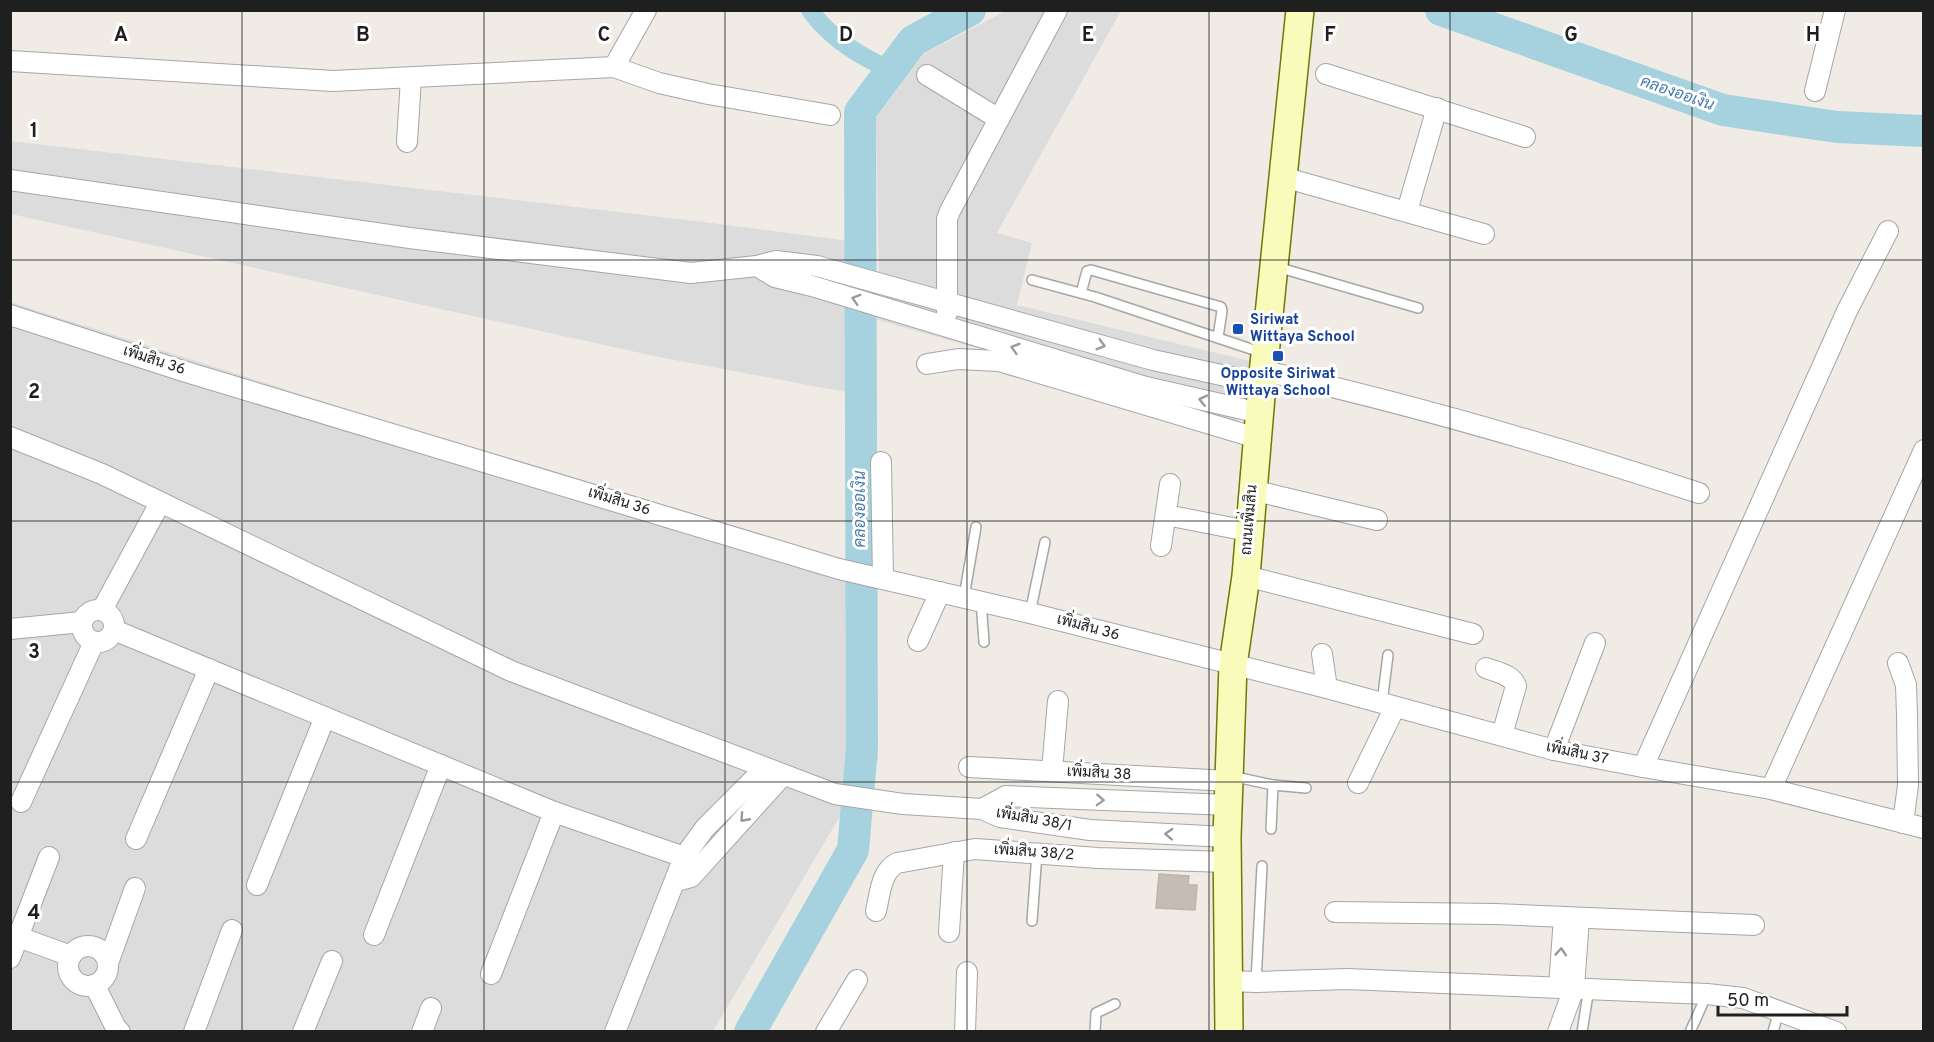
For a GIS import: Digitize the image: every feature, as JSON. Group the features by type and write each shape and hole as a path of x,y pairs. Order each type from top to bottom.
{"street":[{"path":"614,67 646,10"},
{"path":"945,327 949,302 947,219 1057,10"},
{"name":"ถนนเพิ่มสิน","path":"1229,1032 1227,850 1233,666 1246,576 1248,531 1300,10"},
{"path":"1815,91 1835,10"},
{"path":"10,61 333,81 614,67 659,83 689,90 830,115"},
{"path":"1326,74 1525,137"},
{"path":"927,75 999,119"},
{"path":"407,142 411,78"},
{"path":"1407,212 1437,108"},
{"path":"1283,177 1484,234"},
{"path":"10,180 410,238 691,273 757,266 776,261 817,266 1153,360 1264,369 1384,399 1577,453 1699,493"},
{"path":"1643,767 1847,311 1888,231"},
{"path":"757,266 775,277 812,286 1146,387 1259,426"},
{"name":"เพิ่มสิน 36","path":"10,315 194,374 839,569 1030,613 1233,666"},
{"path":"927,364 958,358 999,361 1259,426"},
{"path":"10,437 102,474 511,671 835,794 903,804 982,809"},
{"path":"1772,789 1923,450"},
{"path":"881,462 881,578"},
{"path":"1161,546 1170,484"},
{"path":"1252,490 1377,520"},
{"path":"102,610 160,503"},
{"path":"1166,515 1248,531"},
{"path":"1246,576 1473,633"},
{"path":"918,641 940,592"},
{"path":"102,610 112,617 114,630 106,640 94,642 84,634 82,622 90,611 102,610"},
{"path":"10,629 82,622"},
{"path":"114,630 554,812 684,858"},
{"path":"21,802 94,642"},
{"path":"1554,750 1595,644"},
{"path":"1322,654 1326,688"},
{"path":"1898,663 1906,685 1907,715 1908,784 1903,823"},
{"name":"เพิ่มสิน 37","path":"1233,666 1326,688 1554,750 1772,789 1923,828"},
{"path":"1486,668 1515,681 1516,686 1502,735"},
{"path":"136,839 209,669"},
{"path":"1052,771 1058,700"},
{"path":"1358,783 1389,705"},
{"path":"257,885 325,717"},
{"path":"374,935 441,765"},
{"name":"เพิ่มสิน 38","path":"969,767 1052,771 1229,787"},
{"path":"615,1032 684,858 705,828 774,771"},
{"path":"676,881 691,877 774,771"},
{"name":"เพิ่มสิน 38/1","path":"982,809 1006,796 1057,798 1229,787"},
{"path":"1053,824 1057,798"},
{"name":"เพิ่มสิน 38/1","path":"982,809 1000,817 1227,850"},
{"path":"491,974 554,812"},
{"name":"เพิ่มสิน 38/2","path":"876,911 885,874 890,866 954,852 975,849 1037,853 1227,850"},
{"path":"950,932 954,852"},
{"path":"10,958 15,935 49,857"},
{"path":"108,963 102,951 89,946 75,950 68,970 75,982 81,986 95,986 106,977 108,963 135,888"},
{"path":"1335,912 1571,917 1754,925"},
{"path":"1558,1032 1574,988 1571,917"},
{"path":"194,1032 232,930"},
{"path":"15,935 71,956"},
{"path":"303,1032 332,961"},
{"path":"964,1032 967,972"},
{"path":"1228,981 1347,979 1707,994 1743,998 1836,1032"},
{"path":"826,1032 857,980"},
{"path":"95,986 120,1032"},
{"path":"422,1032 431,1008"}],"lane":[{"path":"1274,266 1418,308"},
{"path":"1082,293 1087,271 1091,270 1221,307 1218,337"},
{"path":"1032,280 1082,293 1218,337 1264,369"},
{"path":"976,527 972,599 984,642"},
{"path":"1030,613 1045,542"},
{"path":"1388,655 1389,705"},
{"path":"1271,829 1273,786"},
{"path":"1229,787 1306,788"},
{"path":"1032,921 1037,853"},
{"path":"1256,982 1262,866"},
{"path":"1574,988 1582,1032"},
{"path":"1690,1032 1707,994"},
{"path":"1095,1032 1096,1013 1115,1004"},
{"path":"1773,1032 1779,1010"}],"shaded area":[{"path":"1005,11 1121,11 997,233 1032,243 1017,305 1250,361 1236,422 853,313 861,395 654,356 11,214 11,141 849,241 850,264 879,282 876,118 924,54"},
{"path":"10,302 338,406 873,568 878,760 839,818 713,1031 11,1031"}],"building":[{"path":"1159,874 1189,876 1188,885 1197,885 1195,910 1156,908"}],"waterway":[{"path":"810,10 826,29 846,45 891,70"},
{"name":"คลองออเงิน","path":"750,1032 853,850 862,748 860,112 913,41 970,10"},
{"name":"คลองออเงิน","path":"1441,10 1723,110 1837,127 1924,131"}],"place":[{"name":"Siriwat Wittaya School","path":"1238,329"},
{"name":"Opposite Siriwat Wittaya School","path":"1278,356"}]}
